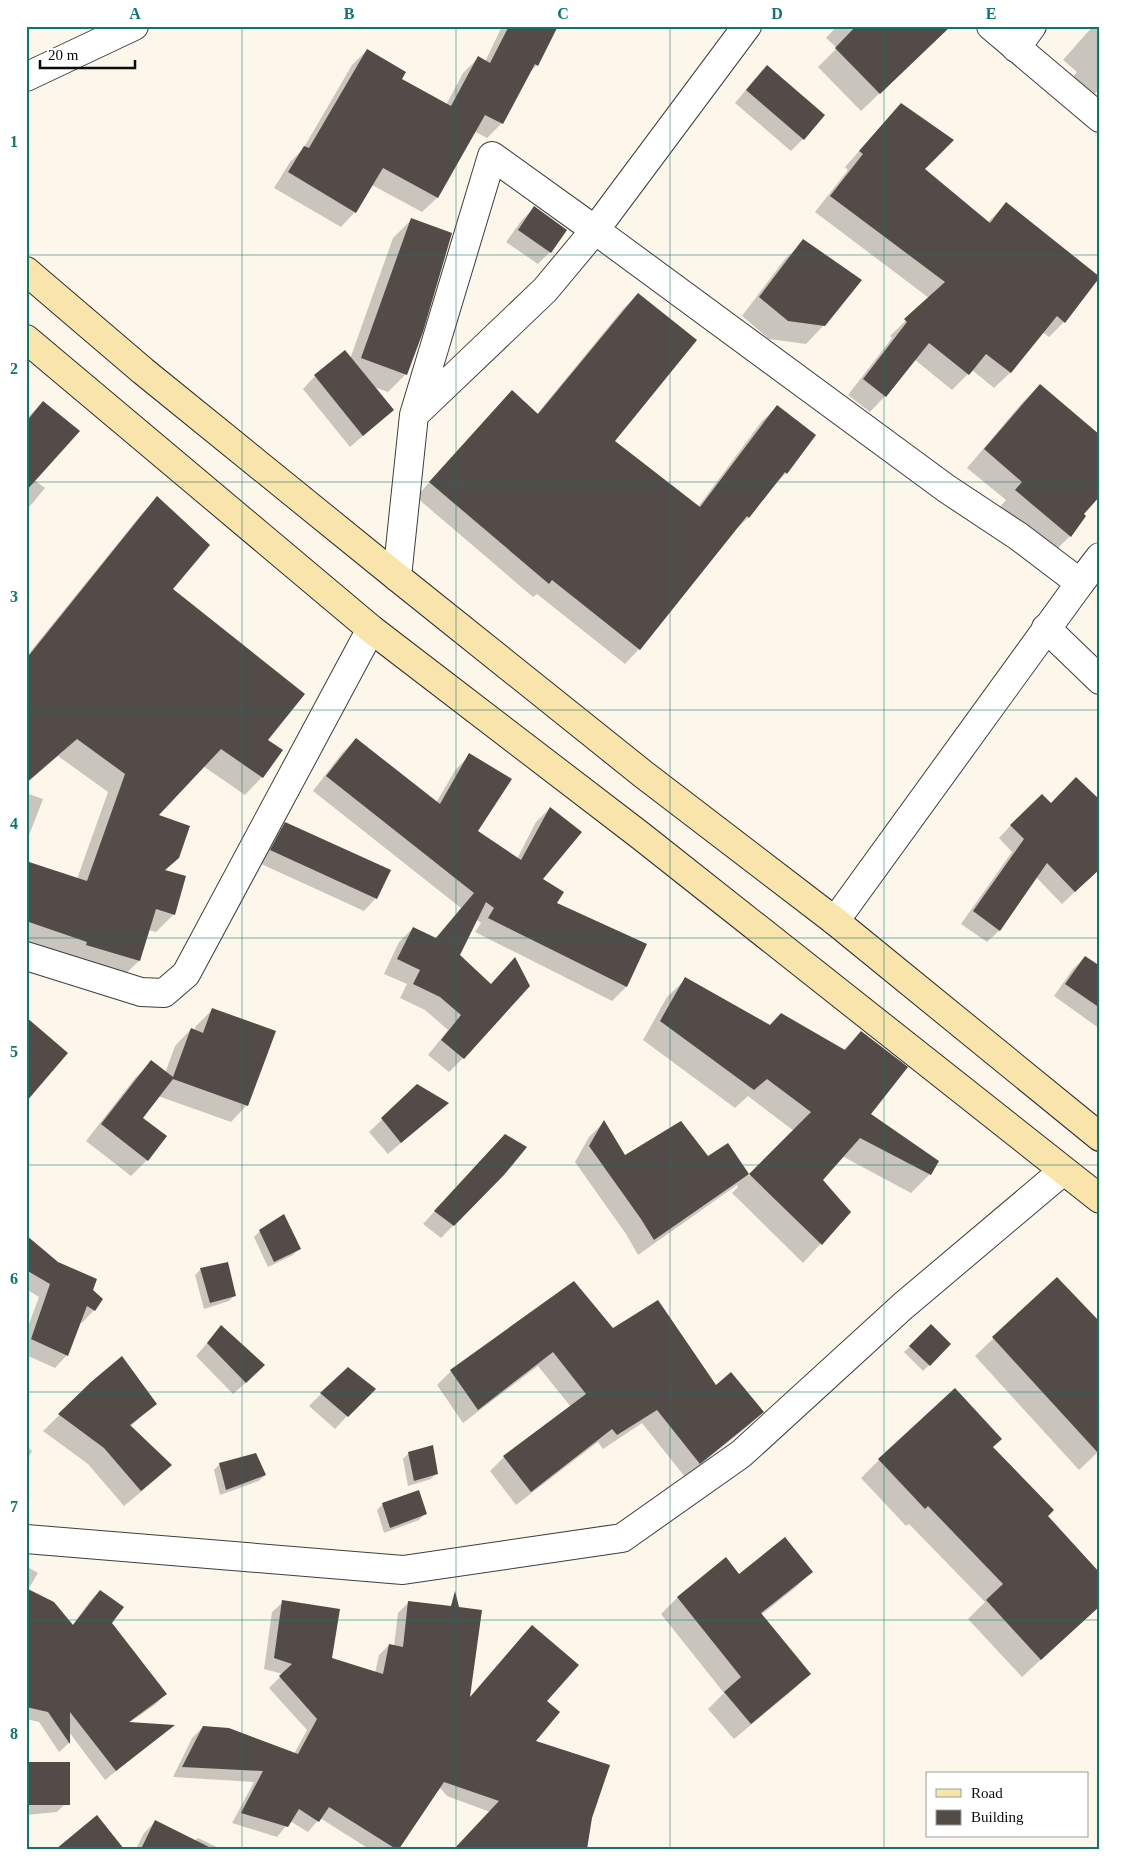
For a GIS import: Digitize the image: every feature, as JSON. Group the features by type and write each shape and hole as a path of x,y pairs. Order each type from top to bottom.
{"street":[{"path":"26,76 134,26"},
{"path":"414,415 545,290 595,230 747,26"},
{"path":"991,26 1100,118"},
{"path":"1016,48 1032,26"},
{"path":"398,577 414,415 492,156 947,489 1018,536 1080,583"},
{"path":"26,272 142,371 643,774 835,921 1100,1137"},
{"path":"26,339 371,629 641,836 1100,1199"},
{"path":"835,921 1046,628 1100,557"},
{"path":"1046,628 1100,680"},
{"path":"26,956 141,992 164,993 186,974 371,629"},
{"path":"26,1539 403,1570 622,1538 741,1454 903,1306 1063,1171"}],"building":[{"path":"509,26 558,26 538,66 535,64 503,124 485,115 438,198 383,168 356,213 288,172 304,146 309,148 367,49 406,72 402,79 451,106 478,56 490,63"},
{"path":"856,26 951,26 880,94 835,48"},
{"path":"767,65 825,115 804,140 746,90"},
{"path":"901,103 954,140 925,169 990,223 1006,202 1100,277 1065,323 1057,316 1011,373 986,354 969,375 929,343 886,397 863,379 907,322 904,319 945,282 830,196 863,154 859,151"},
{"path":"534,206 567,230 551,253 518,230"},
{"path":"411,218 452,233 423,332 407,375 361,358"},
{"path":"803,239 862,280 825,326 788,321 759,297"},
{"path":"638,293 697,340 615,441 700,507 777,405 816,435 787,474 785,472 749,518 747,516 640,650 552,580 549,584 429,482 512,390 538,414"},
{"path":"345,350 394,410 363,436 314,375"},
{"path":"1040,384 1100,435 1100,496 1084,514 1086,516 1071,537 1015,490 1022,482 984,449"},
{"path":"43,401 80,431 26,491 26,422"},
{"path":"157,496 210,545 173,589 305,694 268,740 283,750 263,778 221,749 159,815 190,826 179,858 165,870 186,876 175,915 156,909 140,961 86,945 87,942 26,921 26,861 87,881 125,774 77,739 26,783 26,659"},
{"path":"356,738 440,804 469,753 512,779 478,831 521,860 550,807 582,832 543,879 564,892 557,903 647,944 627,987 488,918 494,908 486,902 460,955 491,984 515,957 530,986 464,1059 441,1040 461,1015 440,997 413,984 420,970 397,959 413,927 436,938 474,893 326,776"},
{"path":"1076,777 1100,800 1100,869 1075,892 1047,863 1000,931 973,911 1024,839 1010,825 1042,794 1051,803"},
{"path":"285,822 391,870 377,899 270,850"},
{"path":"1085,956 1100,966 1100,1008 1065,984"},
{"path":"685,977 770,1025 781,1013 845,1050 861,1031 908,1067 871,1114 939,1161 931,1175 860,1138 823,1180 851,1212 822,1245 749,1174 811,1112 767,1079 754,1090 660,1021"},
{"path":"212,1008 276,1031 248,1106 173,1079 143,1118 167,1136 148,1161 101,1124 151,1060 173,1077 191,1028 203,1033"},
{"path":"26,1017 68,1053 26,1102"},
{"path":"417,1084 449,1103 401,1143 381,1118"},
{"path":"604,1120 625,1155 681,1121 708,1156 728,1143 749,1174 654,1240 589,1146"},
{"path":"505,1134 527,1147 504,1175 454,1226 434,1211"},
{"path":"284,1214 301,1249 274,1262 259,1230"},
{"path":"26,1235 58,1262 97,1279 93,1290 103,1299 95,1311 87,1306 68,1356 31,1339 50,1284 26,1270"},
{"path":"228,1262 236,1296 210,1303 200,1268"},
{"path":"1057,1277 1100,1322 1100,1455 992,1337"},
{"path":"574,1281 613,1328 658,1300 716,1385 731,1372 764,1412 700,1464 657,1410 617,1435 612,1429 531,1492 503,1456 586,1394 553,1352 478,1410 450,1370"},
{"path":"931,1324 951,1344 930,1366 909,1346"},
{"path":"221,1325 265,1365 246,1383 207,1343"},
{"path":"122,1356 157,1404 130,1425 172,1465 141,1491 104,1448 58,1414 91,1382"},
{"path":"348,1367 376,1389 348,1417 320,1393"},
{"path":"955,1388 1002,1439 993,1447 1054,1510 1048,1516 1100,1573 1100,1606 1041,1660 986,1600 1003,1584 928,1506 925,1509 878,1459"},
{"path":"433,1445 438,1474 414,1481 408,1452"},
{"path":"256,1453 266,1475 226,1490 219,1463"},
{"path":"419,1490 427,1514 390,1528 382,1503"},
{"path":"785,1537 813,1572 761,1613 811,1674 751,1724 724,1692 741,1677 677,1597 726,1557 739,1574"},
{"path":"26,1588 54,1602 73,1625 100,1590 124,1607 112,1623 167,1694 129,1722 175,1725 116,1771 70,1712 70,1744 48,1712 26,1707"},
{"path":"455,1591 459,1607 482,1610 470,1697 532,1625 579,1665 547,1701 560,1712 536,1741 610,1765 592,1818 587,1849 454,1849 499,1801 444,1782 399,1849 396,1849 329,1807 319,1822 299,1809 288,1827 241,1813 263,1771 182,1767 203,1726 229,1728 298,1754 317,1719 279,1676 292,1664 274,1658 282,1600 340,1609 332,1658 383,1674 389,1644 403,1647 408,1601 451,1606"},
{"path":"26,1762 70,1762 70,1805 26,1805"},
{"path":"97,1815 124,1849 56,1849"},
{"path":"155,1820 213,1849 141,1849"}]}
